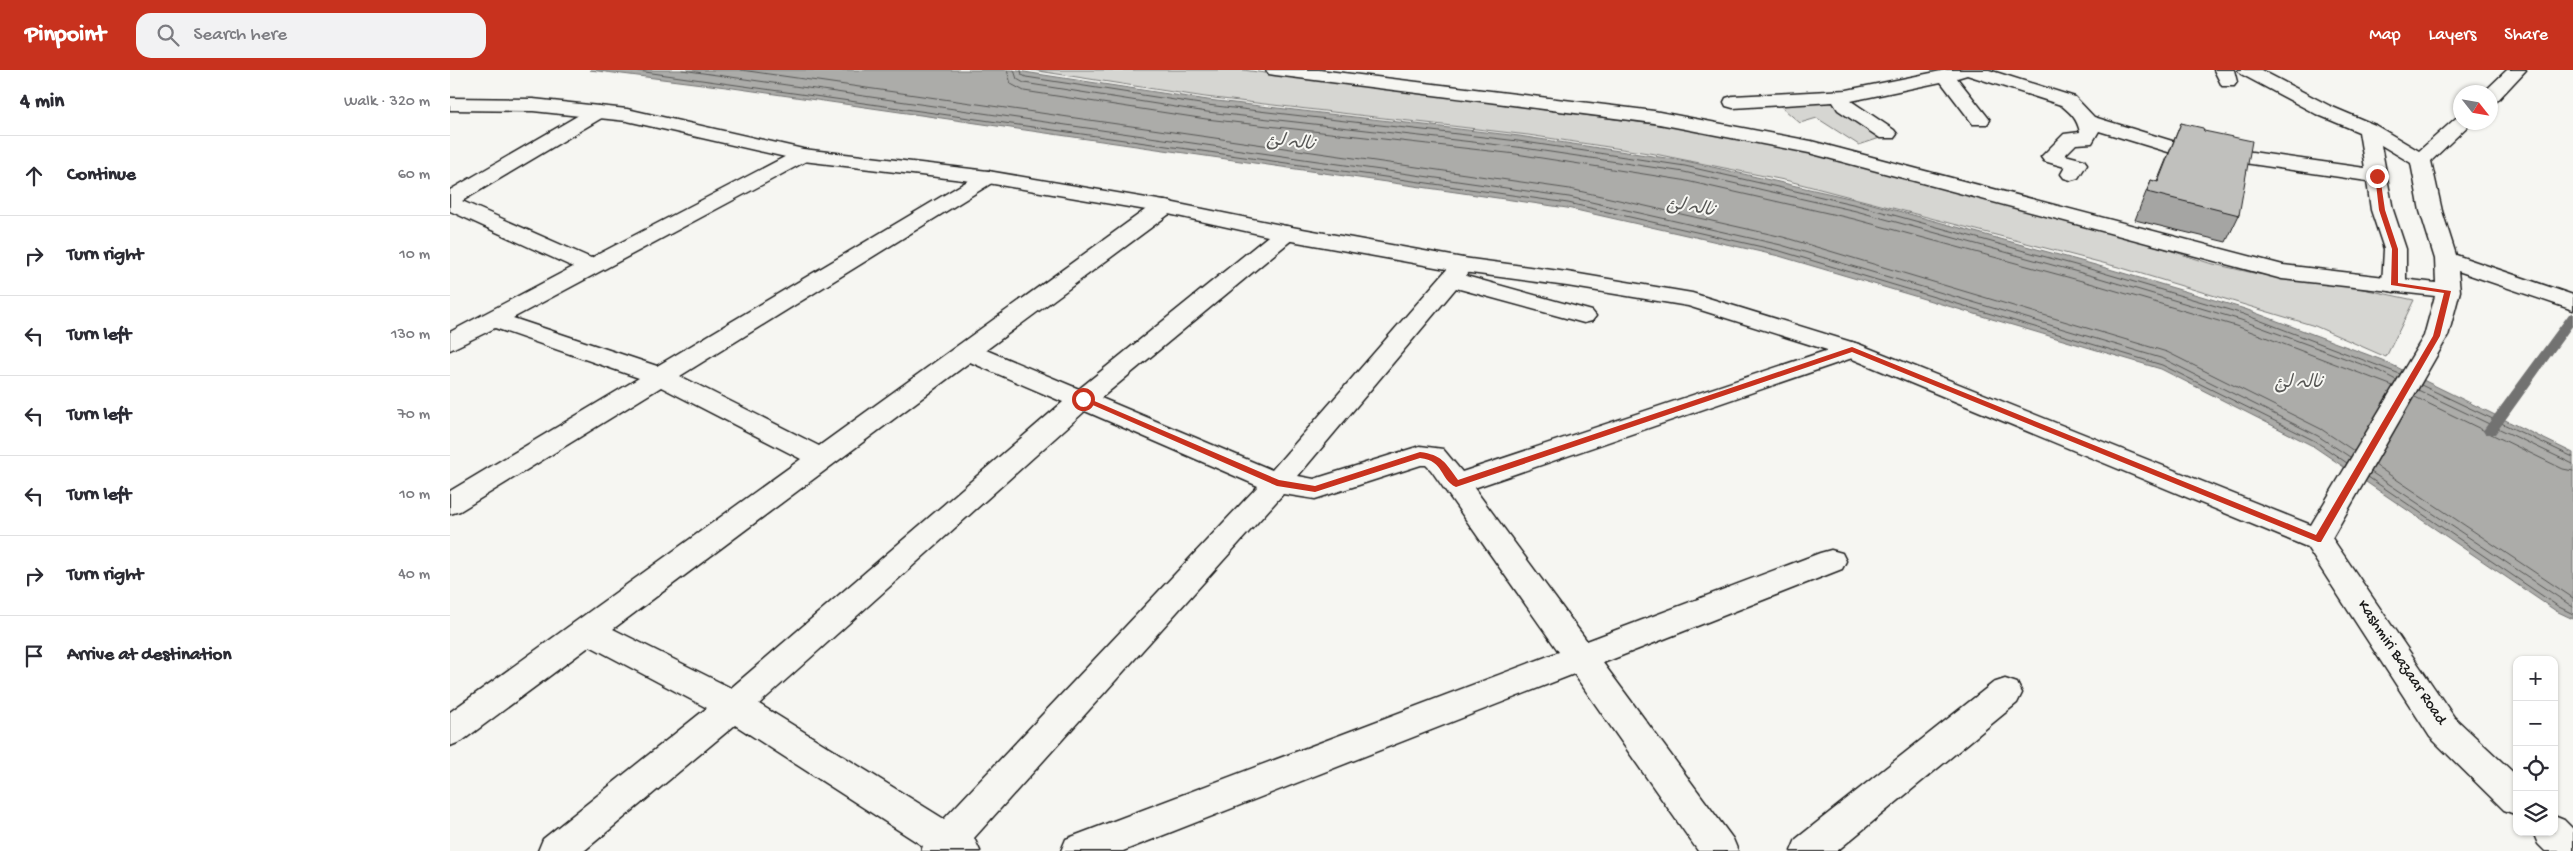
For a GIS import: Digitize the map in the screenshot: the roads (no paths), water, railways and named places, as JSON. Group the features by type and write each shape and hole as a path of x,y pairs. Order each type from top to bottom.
{"street":[{"path":"1275,70 1654,117 1801,145 2282,272 2448,291"},
{"path":"1910,70 1926,80"},
{"path":"1972,70 2068,101 2086,119 2201,156 2203,151 2377,176"},
{"path":"2498,89 2517,70"},
{"path":"1457,272 1567,279 1692,300 1852,350 2318,539 2436,336 2448,291 2446,259 2431,211 2421,160 2368,129 2323,110 2254,71"},
{"path":"1733,102 1833,97 1870,92 1955,73 1980,120"},
{"path":"1806,88 1833,97 1887,134"},
{"path":"450,104 533,105 627,115 803,155 988,177 1164,207 1457,272 1584,316"},
{"path":"2086,119 2118,109"},
{"path":"450,199 598,112"},
{"path":"2071,174 2077,164 2052,157 2071,138 2085,139 2090,133 2086,119"},
{"path":"2368,129 2382,210 2395,249 2394,285"},
{"path":"2421,160 2454,130"},
{"path":"450,342 803,155"},
{"path":"450,504 988,177"},
{"path":"450,204 591,267"},
{"path":"450,731 1164,207"},
{"path":"556,851 734,706 1083,399 1286,233"},
{"path":"2446,259 2562,299"},
{"path":"587,630 734,706 949,848 1277,483 1457,272"},
{"path":"492,319 660,376 821,458"},
{"path":"1456,484 1852,350"},
{"path":"968,351 1277,483 1315,489 1420,455 1433,456 1441,463 1720,851"},
{"name":"Kashmiri Bazaar Road","path":"2318,539 2442,727 2513,795"},
{"path":"1079,851 1831,561"},
{"path":"1809,851 2005,693"},
{"path":"2555,836 2570,851"}],"water":[{"name":"نالہ لئ","path":"590,70 1011,70 1208,100 1519,136 1686,161 1858,200 2099,266 2245,309 2382,360 2573,453 2573,619 2556,611 2313,446 2161,369 1779,256 1567,208 726,87"}],"waterway":[{"path":"2490,431 2573,317"}]}
